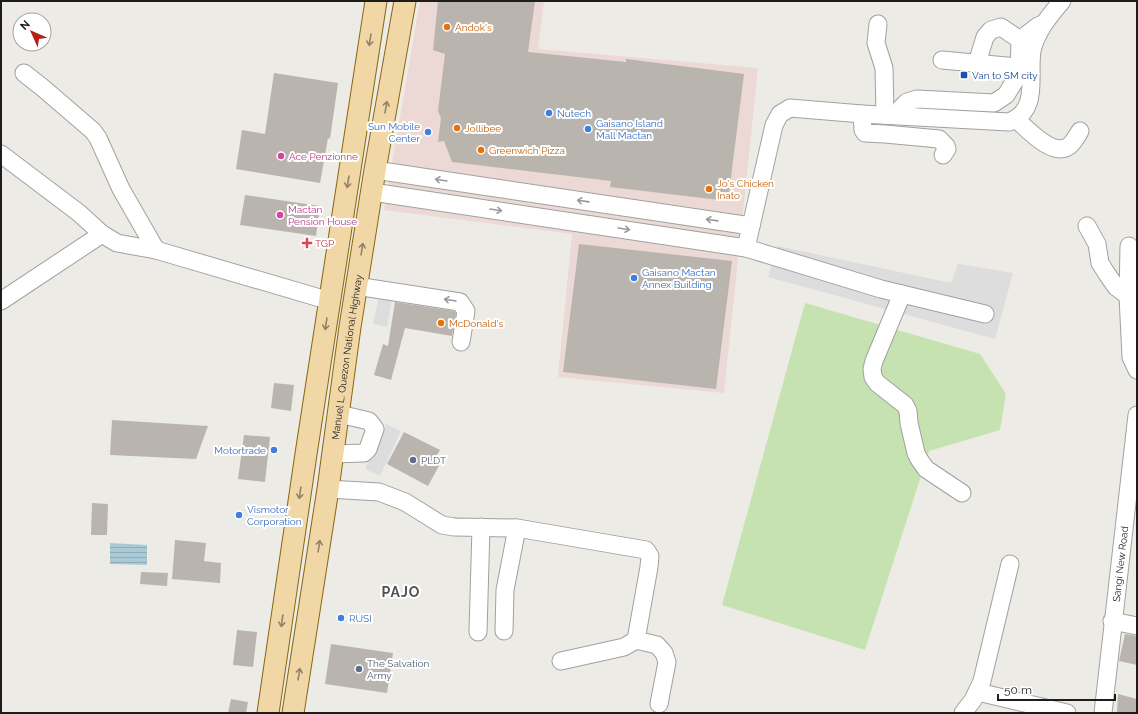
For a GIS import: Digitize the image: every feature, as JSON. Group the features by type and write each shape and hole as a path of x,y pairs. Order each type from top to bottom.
{"main road":[{"path":"266,712 376,1"},
{"name":"Manuel L. Quezon National Highway","path":"293,713 328,489 356,286 405,1"},
{"path":"306,454 332,454"}],"street":[{"path":"893,115 907,102 917,99 994,103 1006,95 1019,74 1025,68 1044,24 1062,1"},
{"path":"878,24 876,43 884,68 893,115"},
{"path":"1020,40 1038,26 1044,24"},
{"path":"746,248 774,125 780,114 790,108 862,114 1009,122 1016,119 1027,107 1030,97 1020,40 1001,27 991,30 986,37 977,63"},
{"path":"942,60 1025,68"},
{"path":"24,73 93,131 98,138 121,189 156,250"},
{"path":"862,114 863,130 865,133 939,140 946,146 947,149 943,155"},
{"path":"1016,119 1044,144 1057,148 1068,147 1075,140 1080,131"},
{"path":"1,154 79,213 102,234 117,243 156,250 330,301"},
{"path":"375,170 751,226"},
{"path":"470,206 472,185"},
{"path":"372,192 746,248 881,289 985,314"},
{"path":"1087,226 1097,244 1100,263 1116,287 1128,296"},
{"path":"1,301 102,234"},
{"path":"1128,246 1128,296 1132,357 1137,370"},
{"path":"356,286 460,302 466,311 461,342"},
{"path":"902,294 874,360 872,369 873,377 877,383 905,404 908,411 909,423 916,453 926,469 962,493"},
{"path":"332,454 364,453 368,449 375,429 369,422 339,414"},
{"name":"Sangi New Road","path":"1103,713 1112,621 1137,415"},
{"path":"328,489 379,492 405,502 442,525 454,527 517,528 646,550 650,556 649,567 636,640"},
{"path":"478,632 481,527"},
{"path":"504,631 506,590 517,528"},
{"path":"963,713 978,692 982,681 1010,564"},
{"path":"1112,621 1137,626"},
{"path":"561,661 624,647 636,640 657,645 664,653 667,662 659,704"},
{"path":"978,692 1067,713"}],"shaded area":[{"path":"420,1 544,1 538,49 758,68 724,393 558,377 572,234 384,210"},
{"path":"778,246 951,283 958,264 1013,273 995,339 768,277"},
{"path":"379,297 392,299 387,327 373,324"},
{"path":"386,424 401,431 380,476 365,469"}],"green space":[{"path":"805,303 980,354 1006,394 1000,430 929,451 865,650 722,605"}],"water":[{"path":"110,543 147,545 147,565 110,564"}],"building":[{"name":"Gaisano Island Mall Mactan","path":"438,1 535,1 528,52 626,62 626,59 744,74 728,201 610,187 611,181 452,162 444,141 438,142 441,118 438,111 445,54 433,50"},
{"path":"274,73 338,83 330,139 328,138 320,183 236,169 242,130 265,134"},
{"name":"Mactan Pension House","path":"245,195 320,206 316,236 240,225"},
{"path":"579,244 732,261 716,389 563,372"},
{"path":"395,302 454,311 456,313 452,336 405,328 391,380 374,375 383,344 388,346"},
{"path":"274,383 294,385 291,411 271,408"},
{"path":"112,420 208,426 196,459 110,455"},
{"name":"PLDT","path":"404,432 440,450 435,458 441,462 428,486 387,464"},
{"path":"244,435 270,437 265,482 238,479"},
{"path":"92,503 108,504 107,535 91,535"},
{"path":"175,540 206,543 204,561 221,563 220,583 172,579"},
{"path":"141,572 168,573 167,586 140,584"},
{"path":"237,630 257,632 253,667 233,665"},
{"path":"1125,634 1137,636 1137,665 1119,661"},
{"name":"The Salvation Army","path":"331,644 393,653 387,693 325,684"},
{"path":"1118,694 1137,699 1137,713 1117,713"},
{"path":"231,699 248,702 246,713 228,713"}],"place":[{"name":"Andok's","path":"447,27"},
{"name":"Van to SM city","path":"964,75"},
{"name":"Nutech","path":"549,113"},
{"name":"Jollibee","path":"457,128"},
{"name":"Gaisano Island Mall Mactan","path":"588,129"},
{"name":"Sun Mobile Center","path":"428,132"},
{"name":"Greenwich Pizza","path":"481,150"},
{"name":"Ace Penzionne","path":"281,156"},
{"name":"Jo's Chicken Inato","path":"709,189"},
{"name":"Mactan Pension House","path":"280,215"},
{"name":"TGP","path":"307,243"},
{"name":"Gaisano Mactan Annex Building","path":"634,278"},
{"name":"McDonald's","path":"441,323"},
{"name":"Motortrade","path":"274,450"},
{"name":"PLDT","path":"413,460"},
{"name":"Vismotor Corporation","path":"239,515"},
{"name":"RUSI","path":"341,618"},
{"name":"The Salvation Army","path":"359,669"}],"district":[{"name":"PAJO","path":"401,592"}]}
